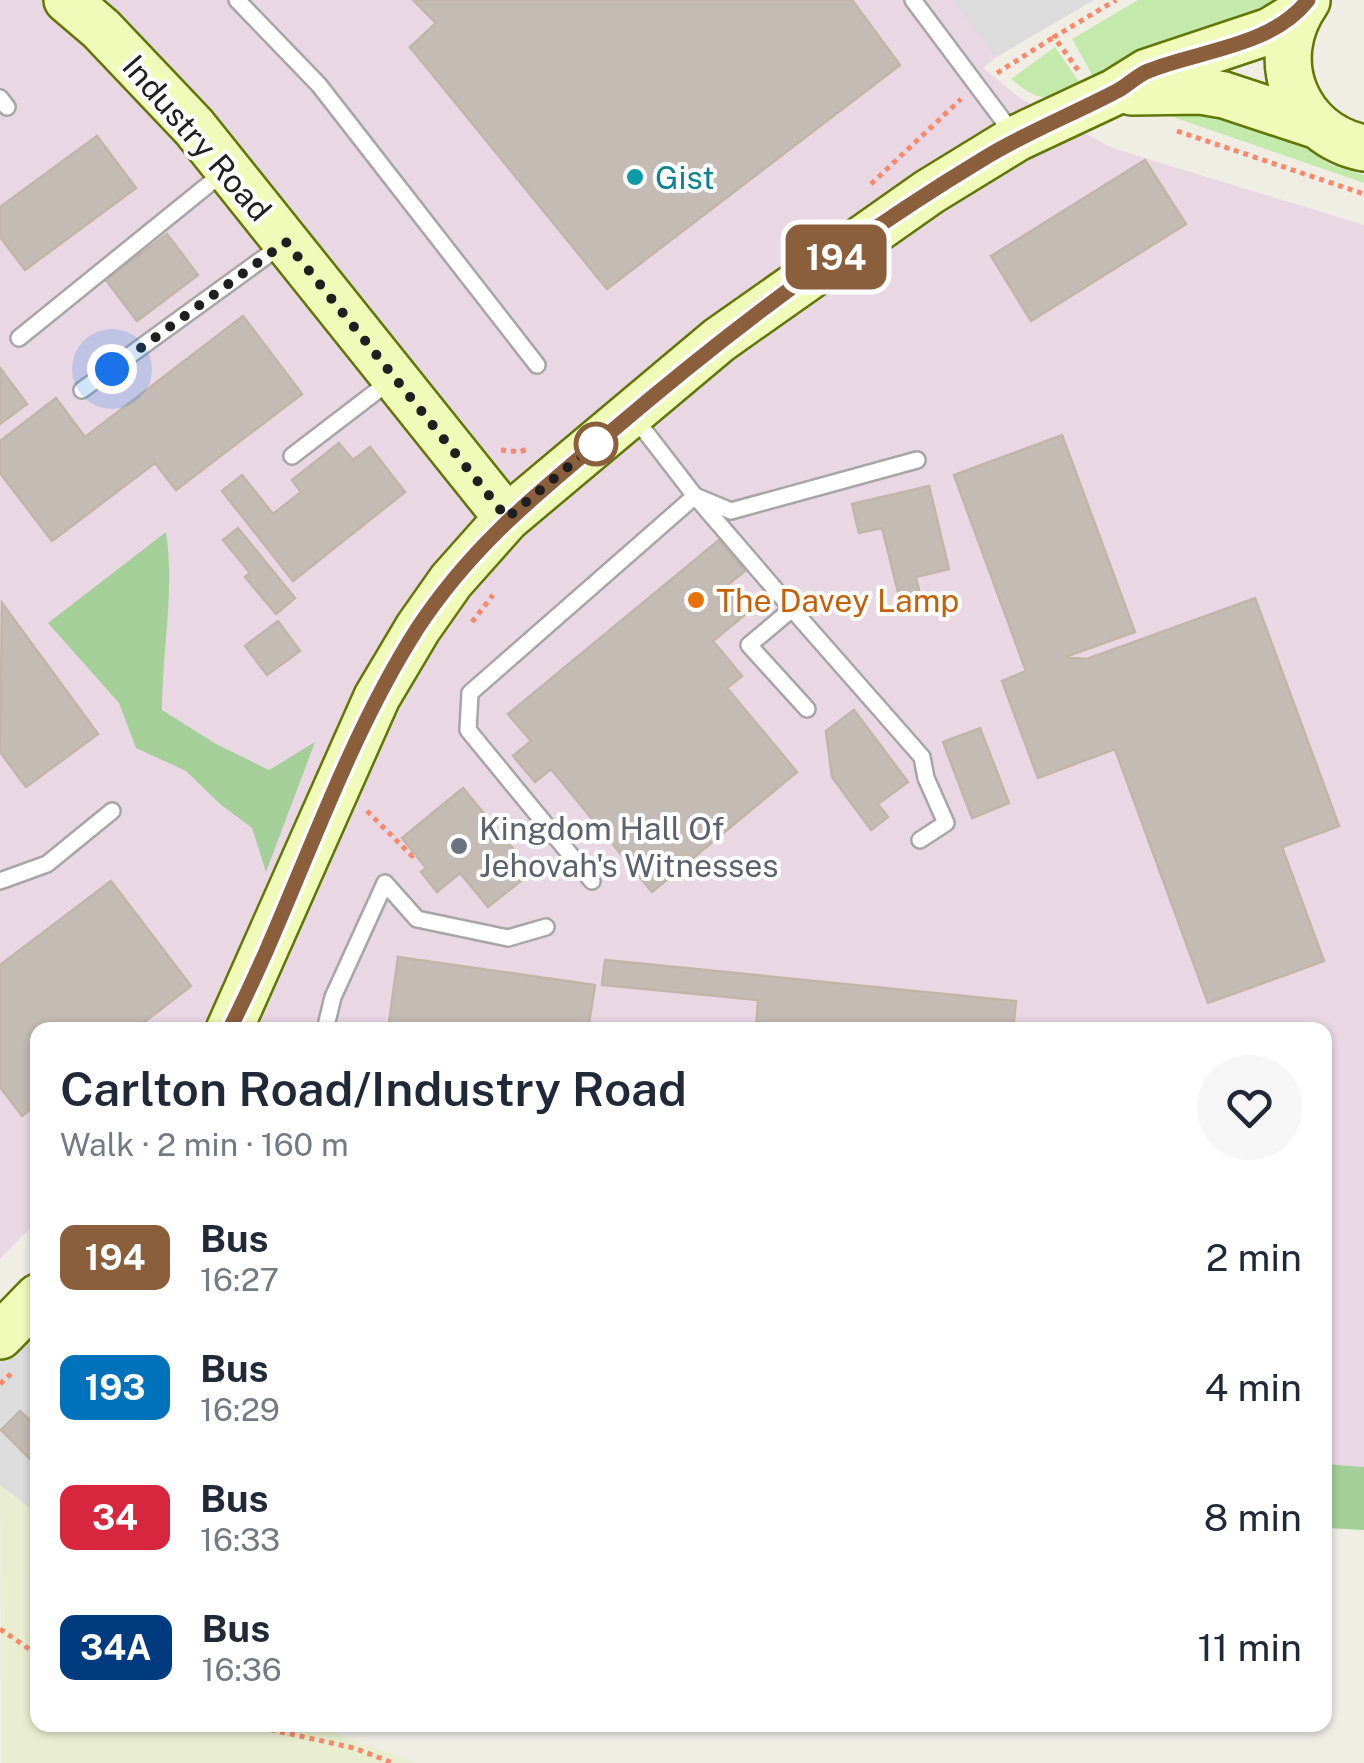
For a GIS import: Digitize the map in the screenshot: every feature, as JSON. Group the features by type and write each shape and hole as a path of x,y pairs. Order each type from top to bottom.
{"main road":[{"name":"Industry Road","path":"67,0 194,127 507,518"},
{"path":"233,1022 377,697 451,581 507,518 719,340 929,192 1017,138 1115,92 1147,72 1270,31 1303,7"},
{"path":"1303,7 1289,37 1286,61 1290,84 1315,125 1336,140 1364,148"},
{"path":"1115,92 1201,91 1246,101 1315,125"},
{"path":"0,1336 30,1306"}],"lane":[{"path":"237,0 319,85 537,365"},
{"path":"913,0 1017,138"},
{"path":"18,338 228,169"},
{"path":"82,390 286,242"},
{"path":"292,456 393,378"},
{"path":"631,414 694,496 922,756 926,778 946,823 920,840"},
{"path":"694,496 731,511 917,460"},
{"path":"592,880 468,730 470,693 694,496"},
{"path":"792,609 750,645 807,710"},
{"path":"0,881 47,864 112,811"},
{"path":"327,1022 333,997 385,882 418,918 508,938 546,927"}],"path":[{"path":"972,111 962,94 1054,36"},
{"path":"866,189 964,97"},
{"path":"490,444 498,450 520,452 536,444"},
{"path":"338,786 412,856 415,854"},
{"path":"0,1629 30,1649"},
{"path":"281,1732 354,1748 393,1763"}],"shaded area":[{"path":"0,0 953,0 995,58 983,68 1020,98 1112,148 1364,225 1364,1467 1332,1465 1332,1022 30,1022 30,1228 0,1259"},
{"path":"935,0 1094,0 981,66"},
{"path":"30,1329 30,1509 0,1485 0,1363"}],"green space":[{"path":"1138,0 1279,0 1268,19 1094,78 1072,39"},
{"path":"1055,47 1082,86 1045,98 1011,79"},
{"path":"1183,101 1285,132 1329,164 1364,175 1364,183 1141,106"},
{"path":"166,532 169,599 162,710 216,744 269,770 315,742 266,872 252,828 186,771 136,748 119,703 48,623"},
{"path":"1332,1465 1364,1467 1364,1530 1332,1528"},
{"path":"0,1485 30,1509 30,1732 332,1732 418,1763 2,1763"}],"building":[{"name":"Gist","path":"413,0 852,0 900,65 607,289 410,47 436,23"},
{"path":"97,136 136,188 25,270 0,237 0,207"},
{"path":"1145,160 1186,224 1031,321 991,256"},
{"path":"167,234 198,275 137,321 106,280"},
{"path":"243,316 302,394 176,490 155,463 52,541 0,473 0,441 56,398 85,437"},
{"path":"0,368 27,404 0,424"},
{"path":"1062,435 1135,632 1065,657 1087,659 1255,598 1339,826 1282,847 1324,961 1208,1003 1115,749 1038,778 1002,681 1026,671 954,475"},
{"path":"339,443 353,460 370,447 405,492 293,581 222,491 242,475 273,514 301,492 292,480"},
{"path":"929,486 949,569 916,577 920,595 900,600 882,528 859,533 852,504"},
{"path":"238,528 295,598 276,614 245,577 250,573 223,540"},
{"path":"719,540 745,571 725,587 747,613 713,641 742,676 727,688 797,772 652,892 551,769 535,782 513,756 531,741 508,714"},
{"path":"2,603 98,734 26,787 0,752"},
{"path":"278,621 300,651 267,675 245,646"},
{"path":"854,710 908,782 878,804 888,817 871,830 832,777 826,731"},
{"path":"980,728 1009,803 972,818 943,742"},
{"name":"Kingdom Hall Of Jehovah's Witnesses","path":"463,788 532,872 488,907 460,873 437,892 421,872 426,868 402,838"},
{"path":"111,881 191,986 144,1022 30,1022 30,1110 22,1116 0,1087 0,965"},
{"path":"398,957 595,985 589,1022 389,1022"},
{"path":"605,960 1016,1001 1014,1022 757,1022 758,1000 602,985"},
{"path":"20,1411 30,1420 30,1459 1,1430"}],"bus line":[{"name":"194","path":"233,1022 377,697 451,581 507,518 719,340 929,192 1017,138 1115,92 1147,72 1270,31 1298,14 1308,0"}],"place":[{"name":"Gist","path":"635,177"},
{"name":"The Davey Lamp","path":"696,600"},
{"name":"Kingdom Hall Of Jehovah's Witnesses","path":"459,846"}],"route":[{"path":"112,369 286,242 507,518 606,435 596,444"}]}
